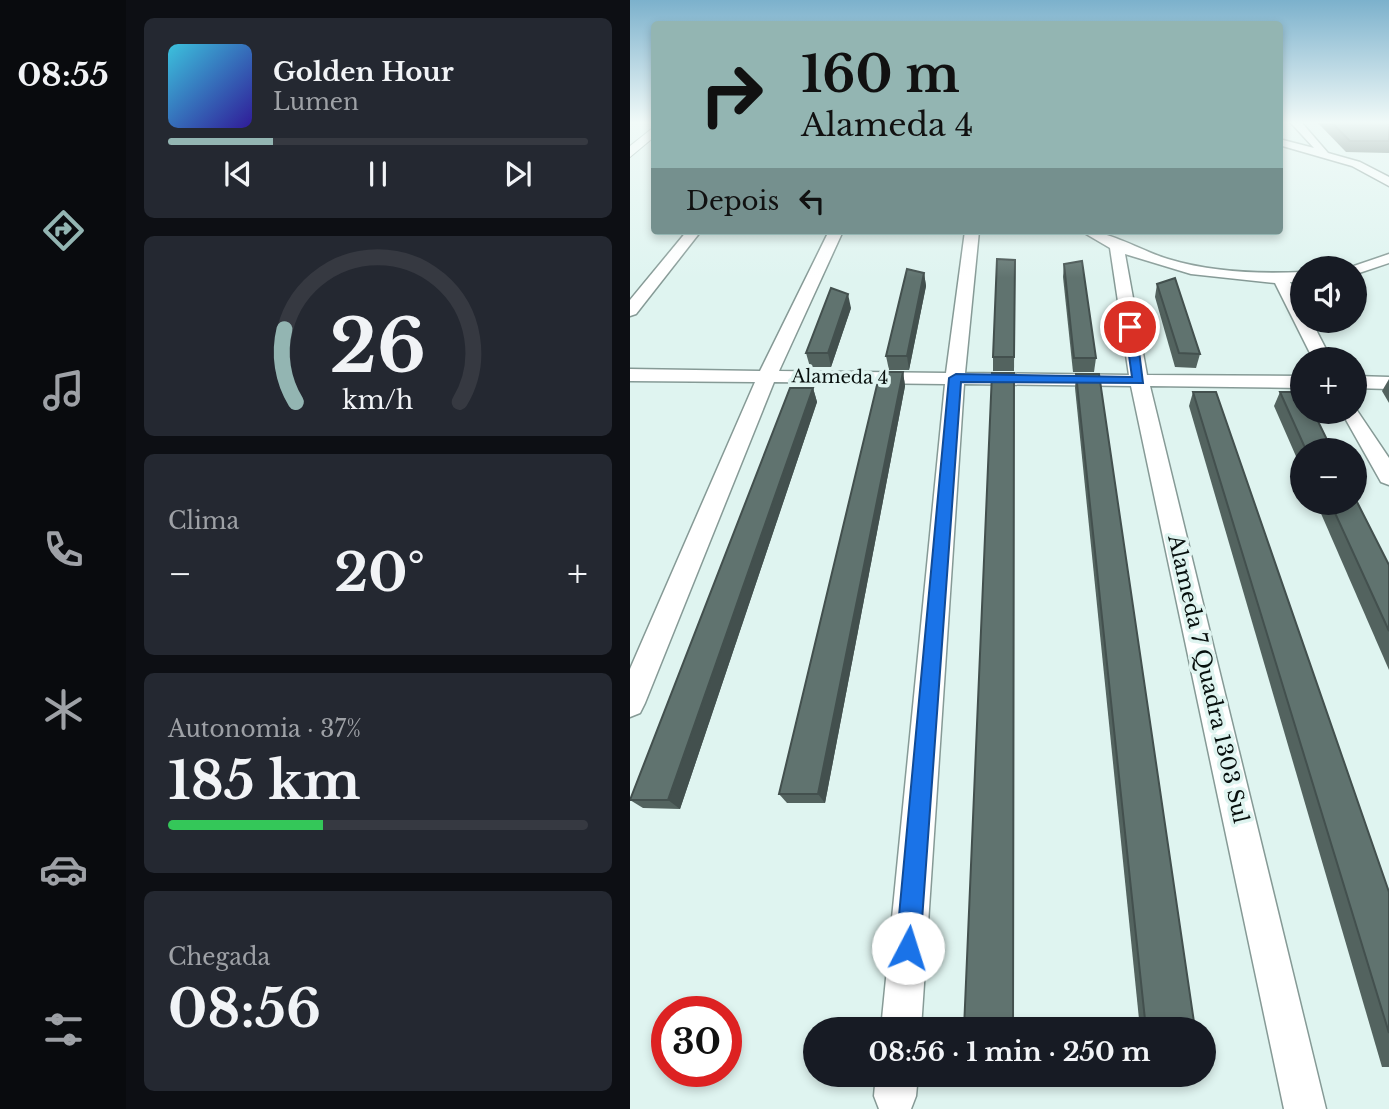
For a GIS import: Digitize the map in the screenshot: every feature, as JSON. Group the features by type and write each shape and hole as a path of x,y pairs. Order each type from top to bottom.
{"street":[{"path":"630,311 691,235"},
{"path":"630,703 767,376 834,235"},
{"path":"902,1017 956,378 972,235"},
{"path":"1095,235 1117,247 1164,264 1210,272 1290,278"},
{"name":"Alameda 7 Quadra 1303 Sul","path":"1117,247 1139,380 1305,1109"},
{"path":"1367,266 1389,258"},
{"path":"1280,278 1290,297"},
{"name":"Alameda 4","path":"630,375 1290,382"},
{"path":"1367,382 1389,383"},
{"path":"1358,424 1389,477"}],"building":[{"path":"997,259 1015,260 1014,357 993,357"},
{"path":"1082,261 1096,358 1074,358 1064,264"},
{"path":"907,269 924,273 907,356 886,356"},
{"path":"1175,278 1200,354 1179,353 1157,284"},
{"path":"831,288 848,294 828,353 806,353"},
{"path":"882,372 903,372 818,794 779,794 877,385"},
{"path":"992,373 1014,373 1013,1017 965,1017"},
{"path":"1076,374 1099,374 1193,1017 1145,1017"},
{"path":"790,388 813,388 668,800 630,800"},
{"path":"1193,392 1216,392 1389,892 1389,1033"},
{"path":"1280,392 1290,392 1290,414"},
{"path":"1294,424 1319,424 1326,438 1301,438"},
{"path":"1336,515 1364,515 1389,565 1389,631"}],"route":[{"path":"908,948 956,378 1139,380 1130,327"}]}
